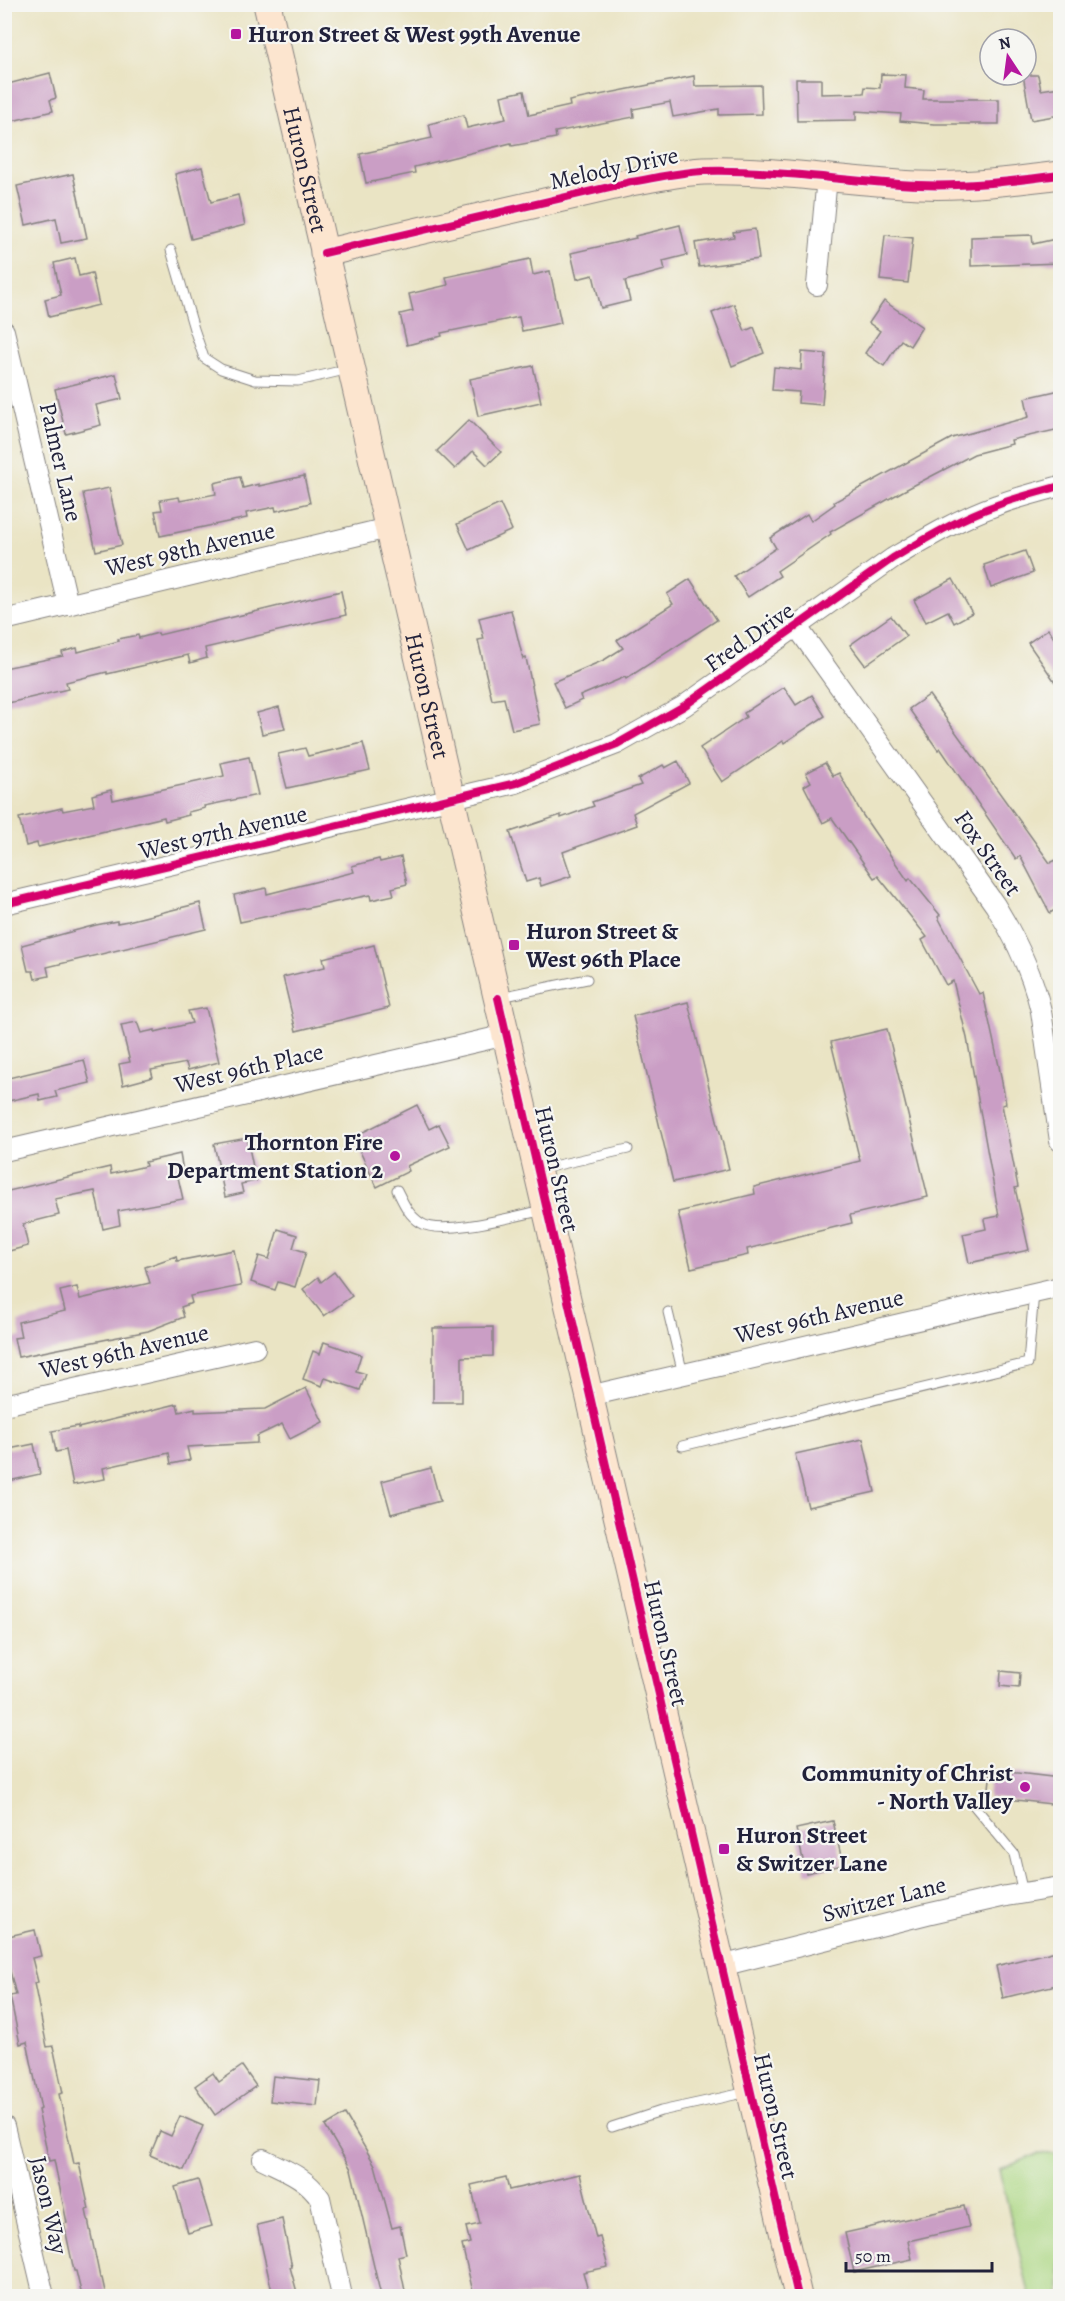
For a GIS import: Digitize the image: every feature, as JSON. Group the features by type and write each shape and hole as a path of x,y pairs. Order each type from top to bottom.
{"main road":[{"name":"Huron Street","path":"267,4 798,2296"},
{"name":"Melody Drive","path":"324,253 631,182 680,173 768,172 922,185 985,184 1060,175"}],"street":[{"path":"817,285 827,177"},
{"name":"Palmer Lane","path":"4,331 68,604"},
{"name":"Fred Drive","path":"451,799 516,783 617,744 684,706 893,558 935,533 964,518 1000,504 1060,486"},
{"name":"West 98th Avenue","path":"4,620 388,528"},
{"name":"Fox Street","path":"797,627 995,905 1015,938 1037,992 1060,1141"},
{"name":"West 97th Avenue","path":"4,904 451,799"},
{"name":"West 96th Place","path":"4,1151 506,1035"},
{"name":"West 96th Avenue","path":"589,1396 1060,1287"},
{"name":"West 96th Avenue","path":"4,1405 255,1348"},
{"name":"Switzer Lane","path":"721,1966 1023,1893 1060,1887"},
{"name":"Jason Way","path":"4,2126 44,2296"},
{"path":"263,2159 300,2178 312,2187 320,2198 342,2296"}],"lane":[{"path":"171,250 204,358 221,369 255,380 298,381 351,369"},
{"path":"498,998 587,979"},
{"path":"537,1170 628,1149"},
{"path":"397,1190 406,1209 422,1224 450,1228 546,1209"},
{"path":"682,1446 1028,1363 1034,1292"},
{"path":"668,1312 683,1374"},
{"path":"971,1802 1014,1854 1023,1893"},
{"path":"612,2127 661,2111 750,2091"}],"green space":[{"path":"1040,2153 1060,2155 1060,2296 1030,2296 999,2170"}],"building":[{"path":"50,73 56,98 50,100 53,111 4,123 4,85"},
{"path":"881,74 906,75 905,88 924,90 923,99 999,99 999,124 934,124 900,121 901,114 856,111 856,120 797,121 796,79 821,79 821,94 864,93 865,87 880,88"},
{"path":"1038,75 1041,90 1060,87 1060,115 1031,120 1025,87 1038,87"},
{"path":"694,76 695,86 761,85 762,114 719,115 719,109 673,117 670,102 633,109 634,117 555,132 556,138 512,146 511,143 414,167 415,173 366,183 360,154 432,138 429,124 464,115 467,128 506,119 501,96 524,91 529,115 570,106 569,101"},
{"path":"202,167 211,202 238,195 245,225 191,239 175,174"},
{"path":"73,174 87,238 61,243 56,218 26,225 17,186"},
{"path":"680,225 687,255 663,261 665,270 625,281 630,301 601,308 593,275 577,279 571,253"},
{"path":"755,229 759,259 699,267 695,243 734,237 733,232"},
{"path":"885,235 913,238 908,283 880,280"},
{"path":"1032,235 1033,244 1060,238 1060,263 971,266 971,237"},
{"path":"75,258 79,276 92,273 99,305 49,317 45,299 61,295 54,263"},
{"path":"530,259 533,275 550,271 561,323 522,331 519,317 441,333 442,336 407,345 400,314 413,311 409,294 448,285 446,277"},
{"path":"884,301 922,327 910,346 901,340 884,366 865,353 880,331 869,323"},
{"path":"734,304 745,331 754,327 764,353 732,366 712,313"},
{"path":"802,352 826,354 822,405 798,403 799,392 772,390 774,367 801,370"},
{"path":"533,366 541,402 478,416 470,379"},
{"path":"116,374 122,399 96,405 101,425 66,434 55,389"},
{"path":"1060,390 1060,429 1011,440 1012,444 974,454 903,491 830,532 831,534 777,571 780,576 748,597 734,576 776,548 770,538 807,514 811,521 835,504 834,502 952,438 1029,417 1025,398"},
{"path":"469,420 501,452 487,465 473,451 455,469 437,451"},
{"path":"304,476 310,503 276,511 275,507 246,513 247,518 160,536 155,511 162,510 160,500 179,497 180,501 216,494 214,483 240,477 243,488"},
{"path":"109,488 122,545 96,551 83,493"},
{"path":"500,504 512,530 469,550 457,524"},
{"path":"1025,551 1033,573 991,588 984,565"},
{"path":"690,579 717,620 626,679 625,677 580,696 582,700 565,708 553,682 604,660 623,648 617,640 673,604 667,594"},
{"path":"953,579 972,613 954,623 948,611 926,622 914,600"},
{"path":"341,591 346,615 205,648 207,658 190,663 188,655 107,674 107,672 66,682 68,689 4,704 4,668 63,656 62,652 77,648 78,652 119,641 118,639 138,635 139,638 158,633 159,635"},
{"path":"511,610 523,659 526,658 540,724 512,730 504,698 492,700 478,640 484,639 479,618"},
{"path":"891,616 906,636 865,665 850,645"},
{"path":"1048,629 1060,647 1060,689 1028,643"},
{"path":"784,687 796,705 812,695 825,716 722,782 700,748 746,717 744,713"},
{"path":"929,695 1050,863 1060,858 1060,907 1050,913 1020,856 1016,859 940,748 938,750 909,709"},
{"path":"279,707 285,729 262,734 257,713"},
{"path":"363,743 370,770 287,788 278,754 305,748 308,756"},
{"path":"249,757 258,795 204,806 205,808 188,812 189,815 165,821 164,817 38,847 37,843 26,846 19,818 62,808 63,811 94,805 92,795 111,790 113,800 224,776 221,763"},
{"path":"678,761 689,783 633,813 637,825 563,852 571,876 541,886 539,878 526,882 510,832 594,806 592,802 641,785 638,779 663,765 665,768"},
{"path":"825,763 833,776 839,773 862,814 908,881 910,878 940,915 938,917 979,994 983,993 1006,1104 1002,1105 1018,1187 1015,1188 1029,1250 969,1263 963,1234 986,1229 984,1219 999,1216 967,1038 953,981 946,985 922,940 927,937 878,876 874,878 832,818 823,823 804,786 811,782 806,773"},
{"path":"401,857 407,884 392,888 394,895 371,900 370,895 240,922 234,895 266,888 267,894 354,872 352,866 379,859 380,862"},
{"path":"200,903 206,929 47,967 49,976 35,979 33,971 28,971 22,945 96,925 128,921"},
{"path":"374,945 389,1008 296,1031 283,977 325,967 323,958"},
{"path":"688,1002 729,1169 673,1182 633,1016"},
{"path":"206,1008 219,1062 188,1070 186,1063 151,1070 153,1077 123,1085 119,1064 130,1062 121,1025 137,1022 141,1033 155,1030 155,1032 192,1023 188,1011"},
{"path":"887,1029 928,1197 850,1215 852,1223 747,1249 748,1255 691,1268 678,1212 755,1194 754,1187 860,1161 831,1042"},
{"path":"84,1060 90,1083 55,1091 57,1097 40,1101 39,1094 4,1102 4,1079"},
{"name":"Thornton Fire Department Station 2","path":"417,1105 429,1129 439,1124 450,1146 407,1166 409,1171 377,1187 353,1137"},
{"path":"247,1138 256,1181 241,1184 243,1193 225,1197 214,1144"},
{"path":"180,1154 183,1171 177,1173 183,1199 118,1211 120,1225 103,1229 95,1191 55,1199 59,1215 23,1224 28,1246 9,1251 4,1232 4,1192 110,1167 111,1174 146,1166 145,1162"},
{"path":"278,1229 297,1235 293,1248 306,1252 295,1287 278,1282 275,1290 251,1282 259,1256 269,1259"},
{"path":"234,1250 241,1286 190,1296 192,1303 181,1307 184,1317 148,1331 18,1357 14,1338 21,1337 18,1322 65,1311 60,1291 77,1287 80,1299 150,1283 145,1267 176,1256 177,1261"},
{"path":"334,1272 352,1296 324,1316 303,1289 318,1277 321,1282"},
{"path":"493,1327 493,1356 462,1357 462,1402 433,1402 433,1328"},
{"path":"324,1342 361,1355 356,1371 366,1374 360,1390 325,1378 322,1386 303,1379 313,1351 320,1354"},
{"path":"306,1388 323,1422 290,1439 282,1424 257,1436 257,1443 187,1447 190,1460 171,1464 169,1453 103,1468 105,1479 73,1485 66,1450 56,1452 52,1431 78,1426 78,1428 177,1404 179,1412 195,1408 195,1412 265,1409"},
{"path":"863,1439 875,1492 808,1507 795,1454"},
{"path":"34,1444 40,1474 4,1482 4,1450"},
{"path":"431,1468 440,1501 391,1514 382,1481"},
{"path":"1001,1671 1020,1673 1019,1688 1000,1686"},
{"name":"Community of Christ - North Valley","path":"991,1770 1060,1778 1060,1805 988,1797"},
{"path":"833,1821 843,1865 806,1873 796,1829"},
{"path":"35,1930 41,1956 32,1958 38,1982 34,1983 47,2047 53,2046 63,2093 59,2094 74,2164 79,2163 89,2209 86,2210 106,2296 82,2296 76,2271 74,2271 54,2160 49,2161 38,2110 41,2109 27,2042 20,2044 10,1996 16,1995 4,1947 4,1937"},
{"path":"1060,1950 1060,1984 1003,1998 996,1966"},
{"path":"242,2066 256,2086 215,2115 195,2086 213,2073 219,2082"},
{"path":"273,2076 320,2081 317,2106 270,2101"},
{"path":"345,2114 375,2165 392,2228 400,2226 406,2254 398,2256 406,2296 381,2296 351,2169 325,2126"},
{"path":"180,2116 203,2126 184,2170 150,2155 160,2131 171,2136"},
{"path":"580,2174 596,2238 600,2237 608,2267 583,2272 589,2295 474,2296 462,2245 470,2243 466,2227 480,2224 471,2185 506,2177 509,2190"},
{"path":"198,2180 212,2226 188,2233 175,2187"},
{"path":"964,2206 969,2227 908,2241 912,2259 854,2272 845,2233"},
{"path":"282,2219 292,2267 290,2267 298,2296 273,2296 257,2225"}],"cycle path":[{"path":"324,253 631,182 676,174 758,172 937,185 990,183 1060,175"},
{"path":"4,904 516,783 617,744 684,706 893,558 918,543 983,510 1060,486"},
{"path":"498,998 798,2296"}],"place":[{"name":"Huron Street & West 99th Avenue","path":"236,34"},
{"name":"Huron Street & West 96th Place","path":"514,945"},
{"name":"Thornton Fire Department Station 2","path":"395,1156"},
{"name":"Community of Christ - North Valley","path":"1025,1787"},
{"name":"Huron Street & Switzer Lane","path":"724,1849"}]}
